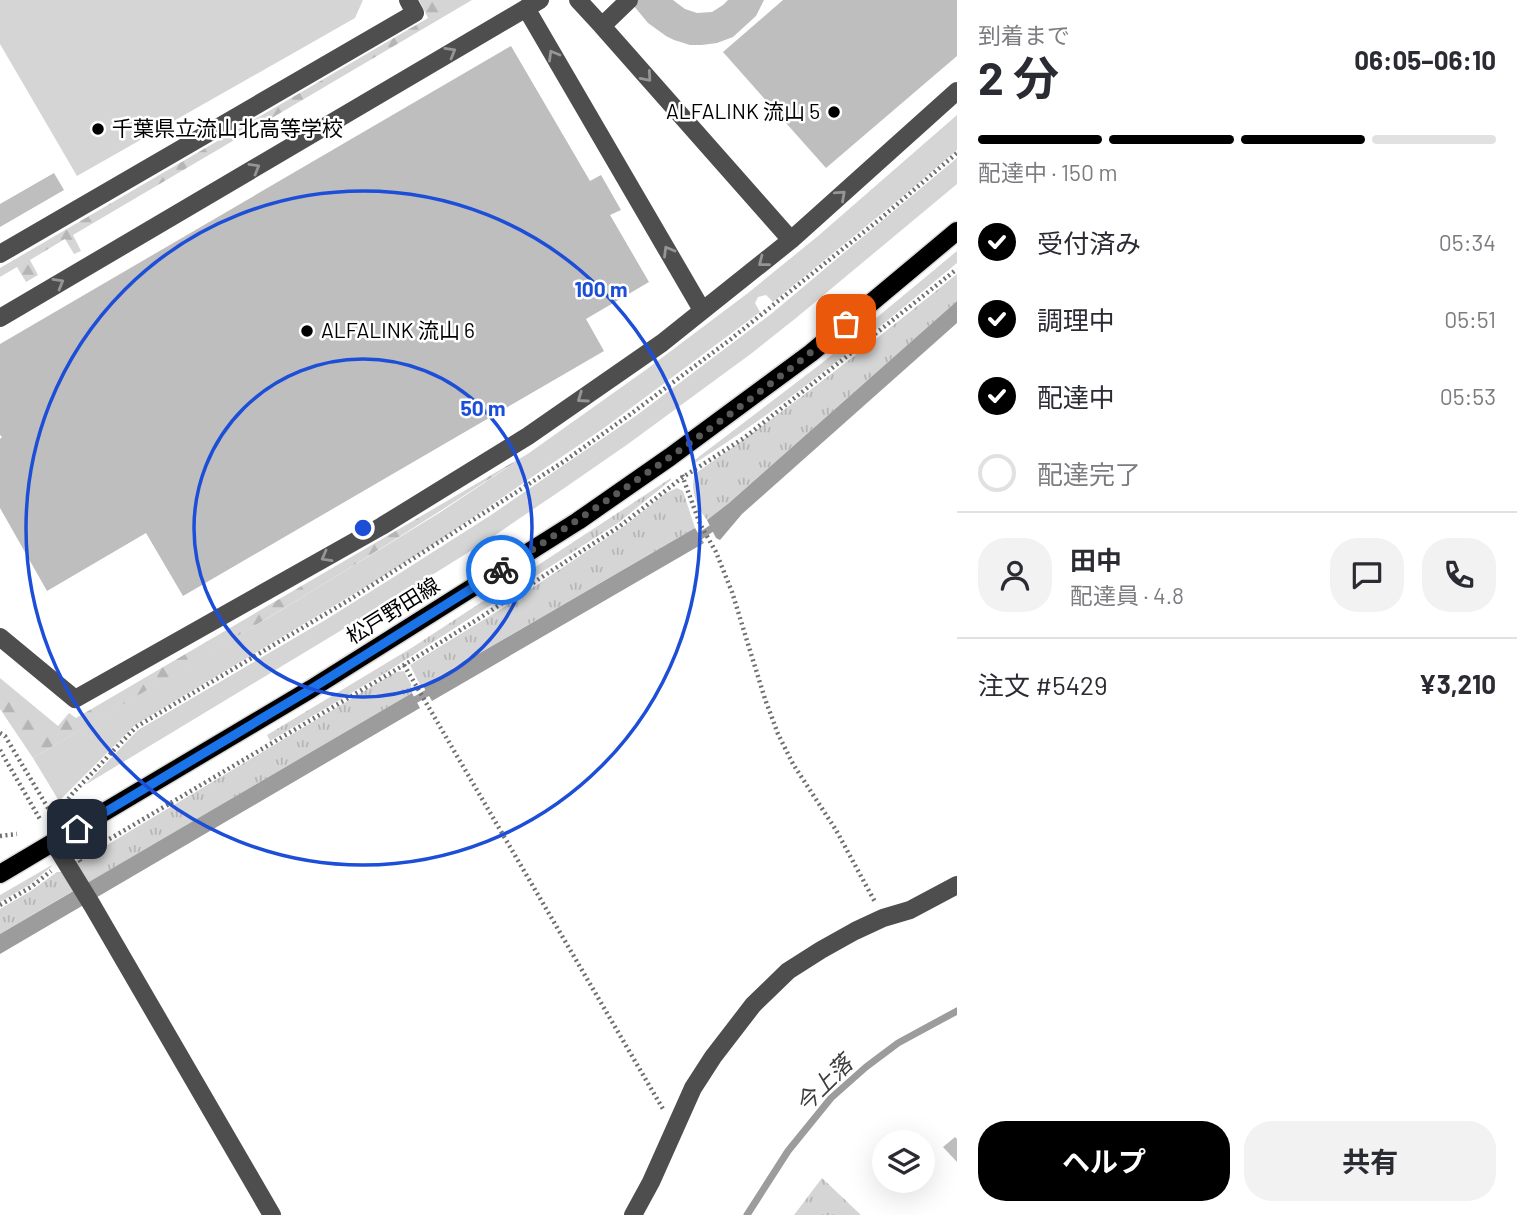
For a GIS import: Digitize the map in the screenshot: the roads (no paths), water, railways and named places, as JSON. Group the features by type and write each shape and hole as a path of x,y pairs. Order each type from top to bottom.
{"main road":[{"name":"松戸野田線","path":"0,874 418,623 578,521 811,353 957,230"}],"street":[{"path":"0,254 415,13 408,0"},
{"path":"578,0 791,240"},
{"path":"601,26 629,0"},
{"path":"0,318 533,4 702,310"},
{"path":"0,636 75,699 382,526 528,436 662,342 791,240 957,91"},
{"path":"54,843 272,1215"},
{"path":"633,1215 651,1182 693,1088 753,1005 788,971 821,950 883,918 910,910 957,885"}],"waterway":[{"path":"693,541 718,524"},
{"path":"408,704 434,689"},
{"name":"今上落","path":"747,1215 788,1151 831,1098 898,1043 957,1011"}],"place":[{"name":"ALFALINK 流山 5","path":"834,112"},
{"name":"千葉県立流山北高等学校","path":"98,129"},
{"name":"ALFALINK 流山 6","path":"307,331"}]}
